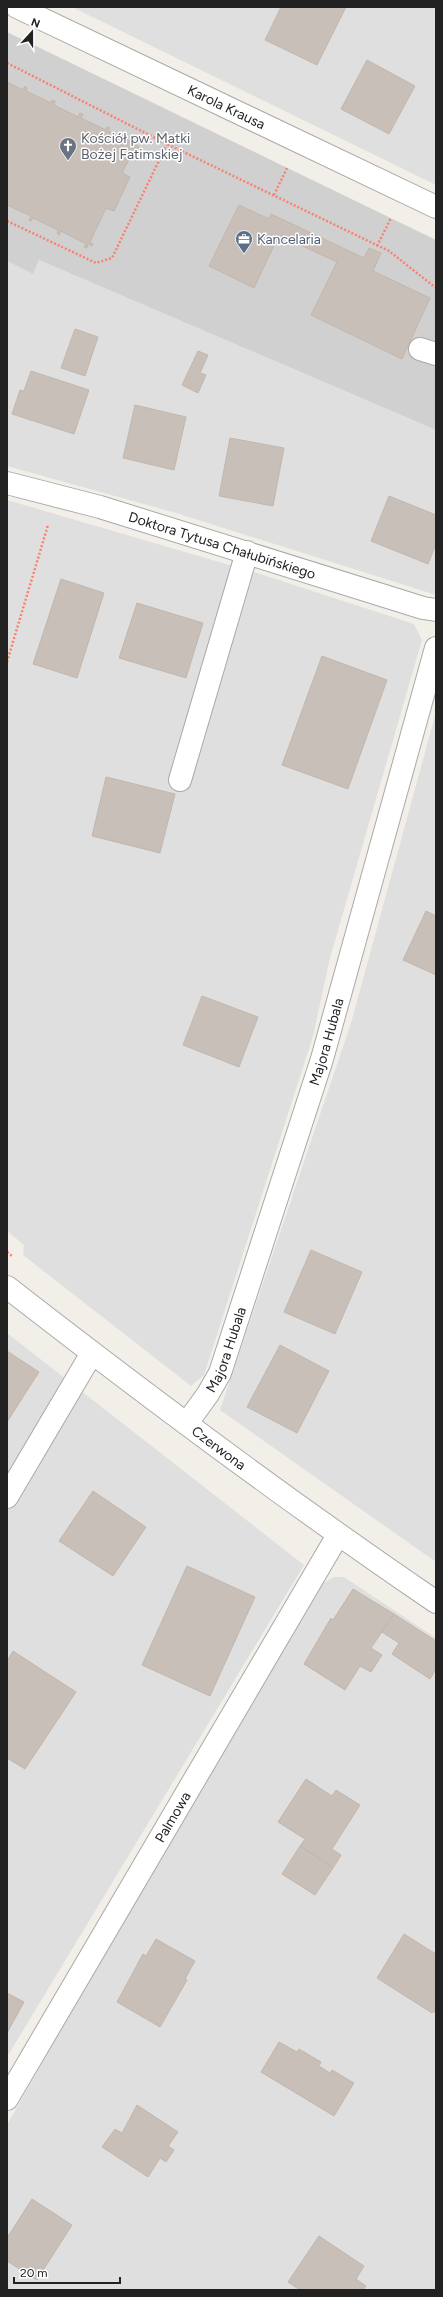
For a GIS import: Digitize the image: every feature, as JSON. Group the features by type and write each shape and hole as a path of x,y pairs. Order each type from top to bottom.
{"street":[{"name":"Karola Krausa","path":"17,7 436,207"},
{"name":"Doktora Tytusa Chałubińskiego","path":"7,483 100,507 436,610"},
{"path":"180,780 247,552"},
{"name":"Majora Hubala","path":"187,1423 208,1394 220,1373 320,1066 436,648"},
{"name":"Czerwona","path":"7,1287 92,1353 338,1535 436,1602"},
{"path":"7,1497 92,1353"},
{"name":"Palmowa","path":"7,2099 338,1535"}],"path":[{"path":"7,63 167,144 389,251 436,288"},
{"path":"7,221 96,263 112,258 167,144"},
{"path":"274,196 289,162"},
{"path":"377,246 393,213"},
{"path":"7,662 50,516 45,492"}],"shaded area":[{"path":"72,7 436,7 436,185 115,28"},
{"path":"7,32 436,240 436,430 39,260 33,274 7,261"},
{"path":"39,260 436,430 436,595 176,513 7,466 7,261 33,274"},
{"path":"7,500 257,573 414,624 422,640 330,958 313,1036 204,1375 191,1386 23,1255 24,1245 7,1231"},
{"path":"436,712 436,1562 220,1410 351,1023"},
{"path":"7,1333 304,1565 7,2057"},
{"path":"334,1577 344,1577 436,1638 436,2290 7,2290 7,2125 99,1963 323,1583"}],"building":[{"path":"281,7 346,7 317,65 265,40"},
{"path":"367,60 415,86 389,134 341,109"},
{"name":"Kościół pw. Matki Bożej Fatimskiej","path":"7,82 23,90 25,86 27,88 26,91 51,103 52,100 55,101 54,105 78,117 80,113 83,114 81,118 106,130 107,127 110,128 108,131 134,143 135,140 137,142 136,145 139,147 138,150 135,148 122,173 130,177 114,211 106,208 90,242 93,244 92,246 88,244 87,248 84,247 86,244 61,231 59,235 57,233 58,230 33,218 31,221 29,220 31,216 7,205"},
{"path":"239,205 269,219 271,214 364,258 369,248 381,253 373,271 430,298 402,359 311,315 337,262 279,235 254,288 209,266"},
{"path":"75,329 98,337 85,376 61,368"},
{"path":"198,351 208,355 200,373 206,375 198,393 182,385"},
{"path":"31,371 89,390 74,434 12,414 20,390 24,391"},
{"path":"135,405 186,417 174,470 123,458"},
{"path":"230,438 284,448 273,506 219,496"},
{"path":"389,496 436,515 436,544 428,564 371,541"},
{"path":"61,579 104,593 77,678 33,664"},
{"path":"137,603 203,623 186,678 119,658"},
{"path":"322,656 387,680 348,789 282,765"},
{"path":"106,777 175,794 160,853 92,836"},
{"path":"426,911 436,916 436,975 403,960"},
{"path":"202,996 258,1017 239,1067 183,1045"},
{"path":"311,1250 362,1272 335,1334 284,1312"},
{"path":"280,1345 329,1371 297,1433 247,1407"},
{"path":"7,1351 39,1372 7,1422"},
{"path":"93,1491 146,1527 113,1576 59,1541"},
{"path":"187,1566 255,1597 210,1696 142,1665"},
{"path":"353,1589 394,1614 371,1648 382,1655 371,1672 360,1666 345,1690 304,1664 331,1618 333,1620"},
{"path":"394,1614 436,1641 436,1669 430,1679 392,1654 399,1643 382,1632"},
{"path":"13,1651 76,1692 25,1769 7,1758 7,1661"},
{"path":"306,1779 332,1796 336,1790 360,1805 332,1849 341,1855 333,1868 300,1846 305,1839 278,1822"},
{"path":"300,1846 333,1868 315,1895 282,1874"},
{"path":"404,1934 436,1954 436,2013 433,2011 432,2013 377,1978"},
{"path":"156,1939 195,1961 185,1979 187,1980 160,2027 117,2002 143,1954 146,1956"},
{"path":"7,1993 24,2002 7,2033"},
{"path":"279,2042 297,2052 299,2049 321,2062 319,2066 330,2073 332,2070 354,2083 334,2116 261,2072"},
{"path":"137,2105 178,2132 168,2146 174,2150 166,2162 160,2158 148,2177 102,2147 115,2129 122,2133"},
{"path":"32,2199 72,2225 37,2280 7,2261 7,2238"},
{"path":"319,2236 364,2266 356,2279 366,2286 363,2290 300,2290 288,2282"}],"place":[{"name":"Kościół pw. Matki Bożej Fatimskiej","path":"68,161"},
{"name":"Kancelaria","path":"244,254"}]}
